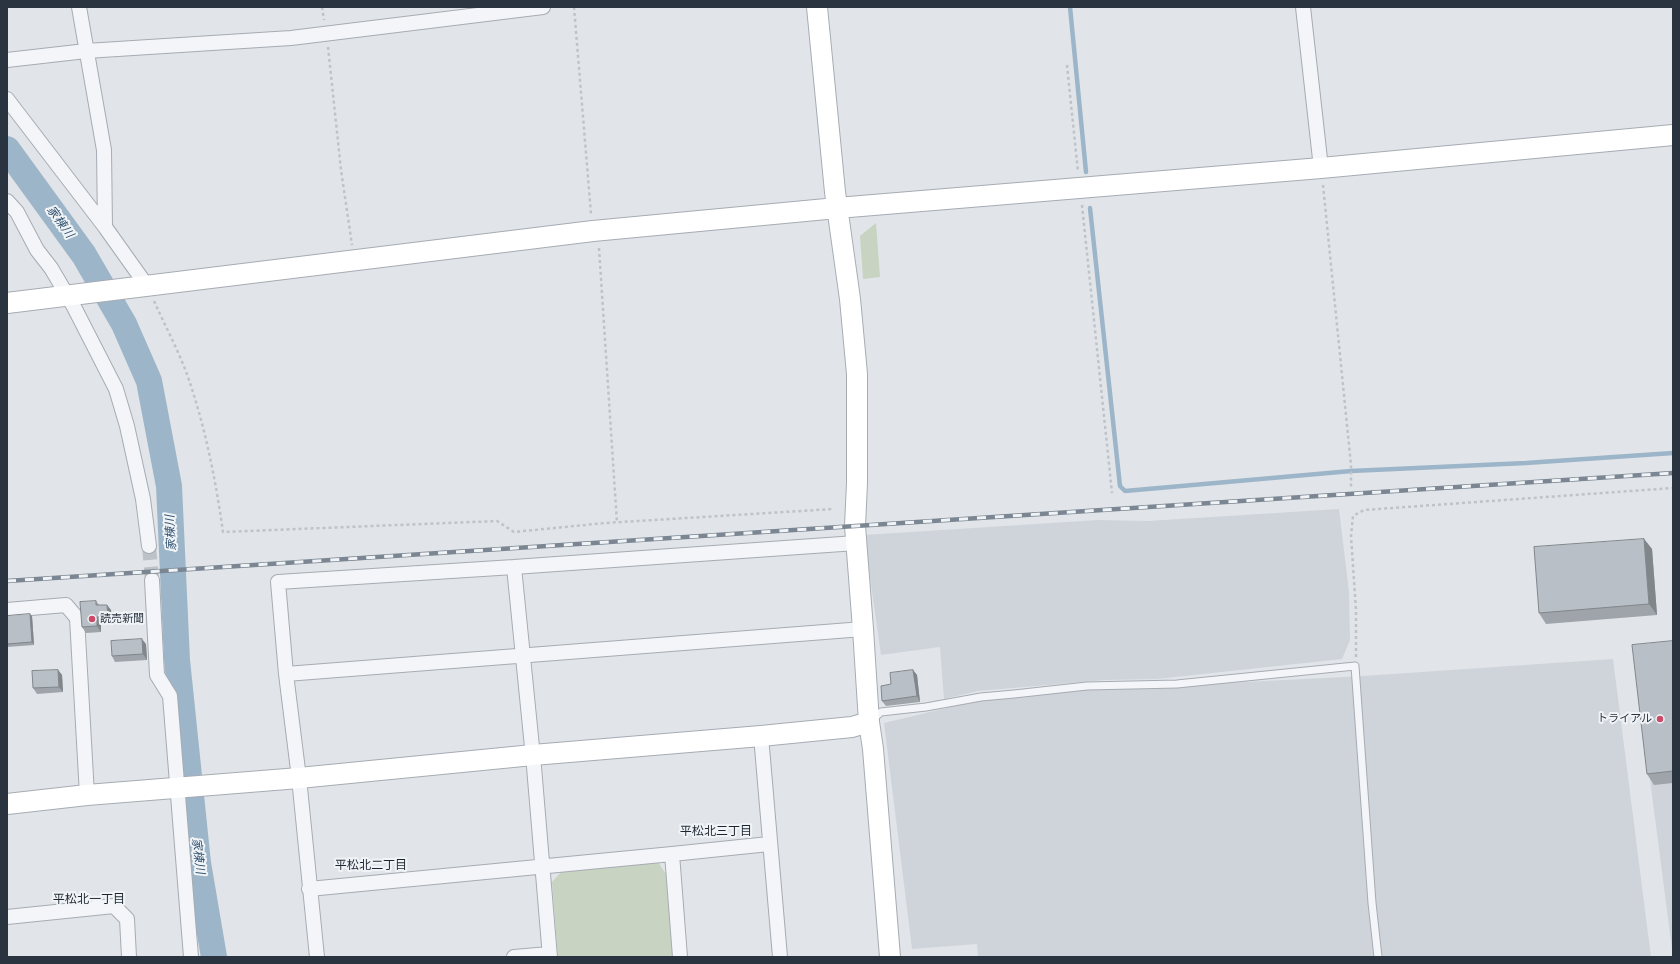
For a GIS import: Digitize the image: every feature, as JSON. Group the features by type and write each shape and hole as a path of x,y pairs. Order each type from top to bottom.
{"street":[{"path":"79,7 104,150 105,227"},
{"path":"7,60 86,51 291,38 543,7"},
{"path":"817,7 837,208 850,299 857,374 857,483 855,526 864,630 869,722 890,957"},
{"path":"1303,7 1321,168"},
{"path":"7,99 105,227 142,287"},
{"path":"7,302 142,287 593,231 837,208 1321,168 1673,135"},
{"path":"7,201 17,212 37,250 71,295 116,389 127,426 143,499 149,546"},
{"path":"317,957 299,778 286,674 278,582 856,543"},
{"path":"514,567 533,756 550,955 514,957"},
{"path":"152,580 157,675 170,696 180,788 191,957"},
{"path":"7,610 66,606 77,618 87,795"},
{"path":"286,674 864,630"},
{"path":"7,804 87,795 299,778 761,736 852,727 869,722"},
{"path":"761,736 769,844 780,957"},
{"path":"310,889 769,844"},
{"path":"672,854 680,957"},
{"path":"7,917 114,906 127,919 129,957"}],"lane":[{"path":"869,722 881,712 926,707 981,697 1087,686 1177,684 1356,666 1372,903 1378,957"}],"path":[{"path":"322,7 341,170 354,261"},
{"path":"574,7 593,231 599,243 617,522"},
{"path":"1067,65 1112,493"},
{"path":"1321,168 1351,465 1351,487"},
{"path":"142,287 190,381 217,488 222,532 497,521 514,532 617,522 833,509"},
{"path":"1356,666 1356,610 1352,536 1353,516 1364,510 1673,488"}],"shaded area":[{"path":"1339,509 1349,592 1350,640 1342,659 1157,679 1106,680 978,691 944,699 940,647 881,655 864,535 1098,520 1148,521"},
{"path":"1673,650 1673,957 1634,656"},
{"path":"1613,659 1651,957 978,957 977,944 912,949 884,723 980,700 1088,690 1363,676"}],"green space":[{"path":"876,223 880,277 863,279 860,236"},
{"path":"658,862 666,874 673,957 558,957 552,882 561,872"}],"building":[{"path":"1644,539 1649,604 1539,613 1534,547"},
{"path":"96,601 96,605 107,605 108,617 97,617 97,626 82,627 80,602"},
{"path":"30,614 32,642 7,644 7,616"},
{"path":"142,639 143,654 112,656 111,641"},
{"name":"トライアル","path":"1673,641 1673,771 1647,774 1632,645"},
{"path":"58,670 59,687 33,688 32,671"},
{"path":"913,670 917,696 882,701 881,686 891,684 890,673"}],"waterway":[{"path":"1070,7 1086,172"},
{"name":"家棟川","path":"7,149 84,255 124,324 149,381 169,486 177,660 198,863 214,957"},
{"path":"1090,208 1120,486 1125,491 1351,471 1526,463 1673,453"}],"tunnel":[{"path":"149,546 152,580"}],"railway":[{"path":"7,581 1673,473"}],"place":[{"name":"読売新聞","path":"92,619"},
{"name":"トライアル","path":"1660,719"}],"district":[{"name":"平松北三丁目","path":"716,832"},
{"name":"平松北二丁目","path":"371,866"},
{"name":"平松北一丁目","path":"89,900"}]}
